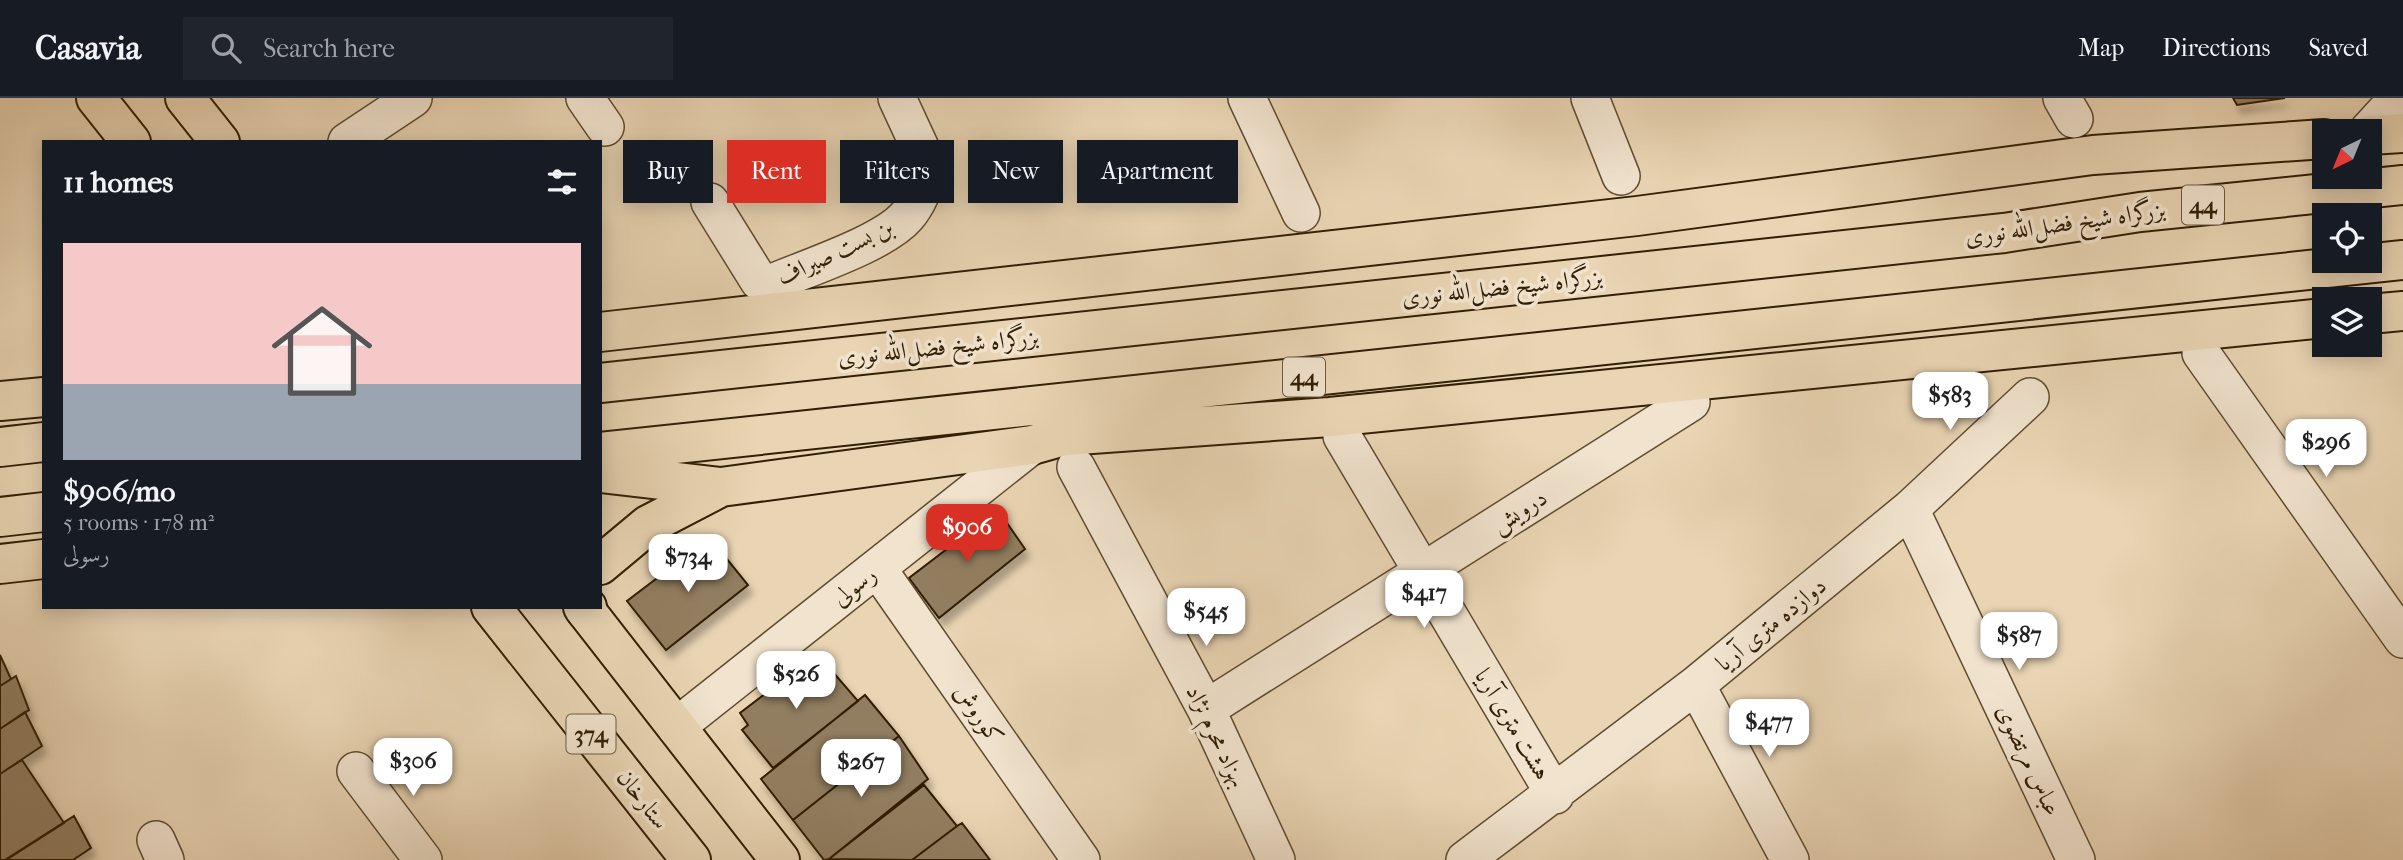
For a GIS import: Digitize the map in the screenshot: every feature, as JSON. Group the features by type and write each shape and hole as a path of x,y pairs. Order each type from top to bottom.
{"main road":[{"path":"96,98 129,140"},
{"path":"186,98 218,140"},
{"path":"2382,133 2403,133"},
{"path":"607,335 1305,251 1637,216 2093,155 2312,140"},
{"name":"بزرگراه شیخ فضل‌الله نوری","path":"602,383 2004,233 2140,212 2403,185"},
{"name":"44","path":"602,452 2403,260"},
{"path":"2382,313 2403,311"},
{"path":"602,473 721,487 1032,445 1064,436 1344,415 2312,319"},
{"path":"0,401 42,397"},
{"path":"0,447 42,442"},
{"path":"602,563 648,525 721,487"},
{"path":"0,517 42,512"},
{"path":"0,564 42,559"},
{"name":"ستارخان","path":"493,609 691,860"},
{"path":"586,609 780,860"}],"street":[{"path":"349,140 413,98"},
{"name":"بن بست صیراف","path":"711,203 759,281 770,284 890,232 908,216 923,191 929,167 897,98"},
{"path":"1247,98 1301,214"},
{"path":"1590,98 1620,176"},
{"path":"2381,119 2398,98"},
{"path":"2201,353 2403,639"},
{"name":"دوازده متری آریا","path":"1465,860 1555,795 1696,685 1910,509 2030,397"},
{"name":"درویش","path":"1206,709 1691,402"},
{"name":"هشت متری آریا","path":"1342,436 1555,795"},
{"name":"رسولی","path":"676,727 1032,445"},
{"name":"بهزاد محرم نژاد","path":"1076,467 1206,709 1276,860"},
{"name":"عباس مرتضوی","path":"1910,509 2076,860"},
{"name":"کوروش","path":"877,568 1081,860"},
{"path":"1696,685 1790,860"},
{"path":"356,771 423,860"}],"building":[{"path":"2233,98 2285,98 2237,105"},
{"path":"998,510 1025,549 939,618 909,578"},
{"path":"710,538 748,585 666,650 627,601"},
{"path":"0,655 11,679 0,686"},
{"path":"812,658 821,667 826,664 858,701 773,768 742,730 748,725 740,713"},
{"path":"16,676 29,710 0,729 0,686"},
{"path":"865,695 899,736 793,820 761,779"},
{"path":"25,712 42,746 0,774 0,729"},
{"path":"899,736 928,779 829,859 824,860 793,820"},
{"path":"22,760 64,823 6,860 0,860 0,774"},
{"path":"924,785 957,826 912,860 829,859"},
{"path":"74,816 91,848 73,860 5,860"},
{"path":"962,823 990,860 912,860 957,826"}]}
